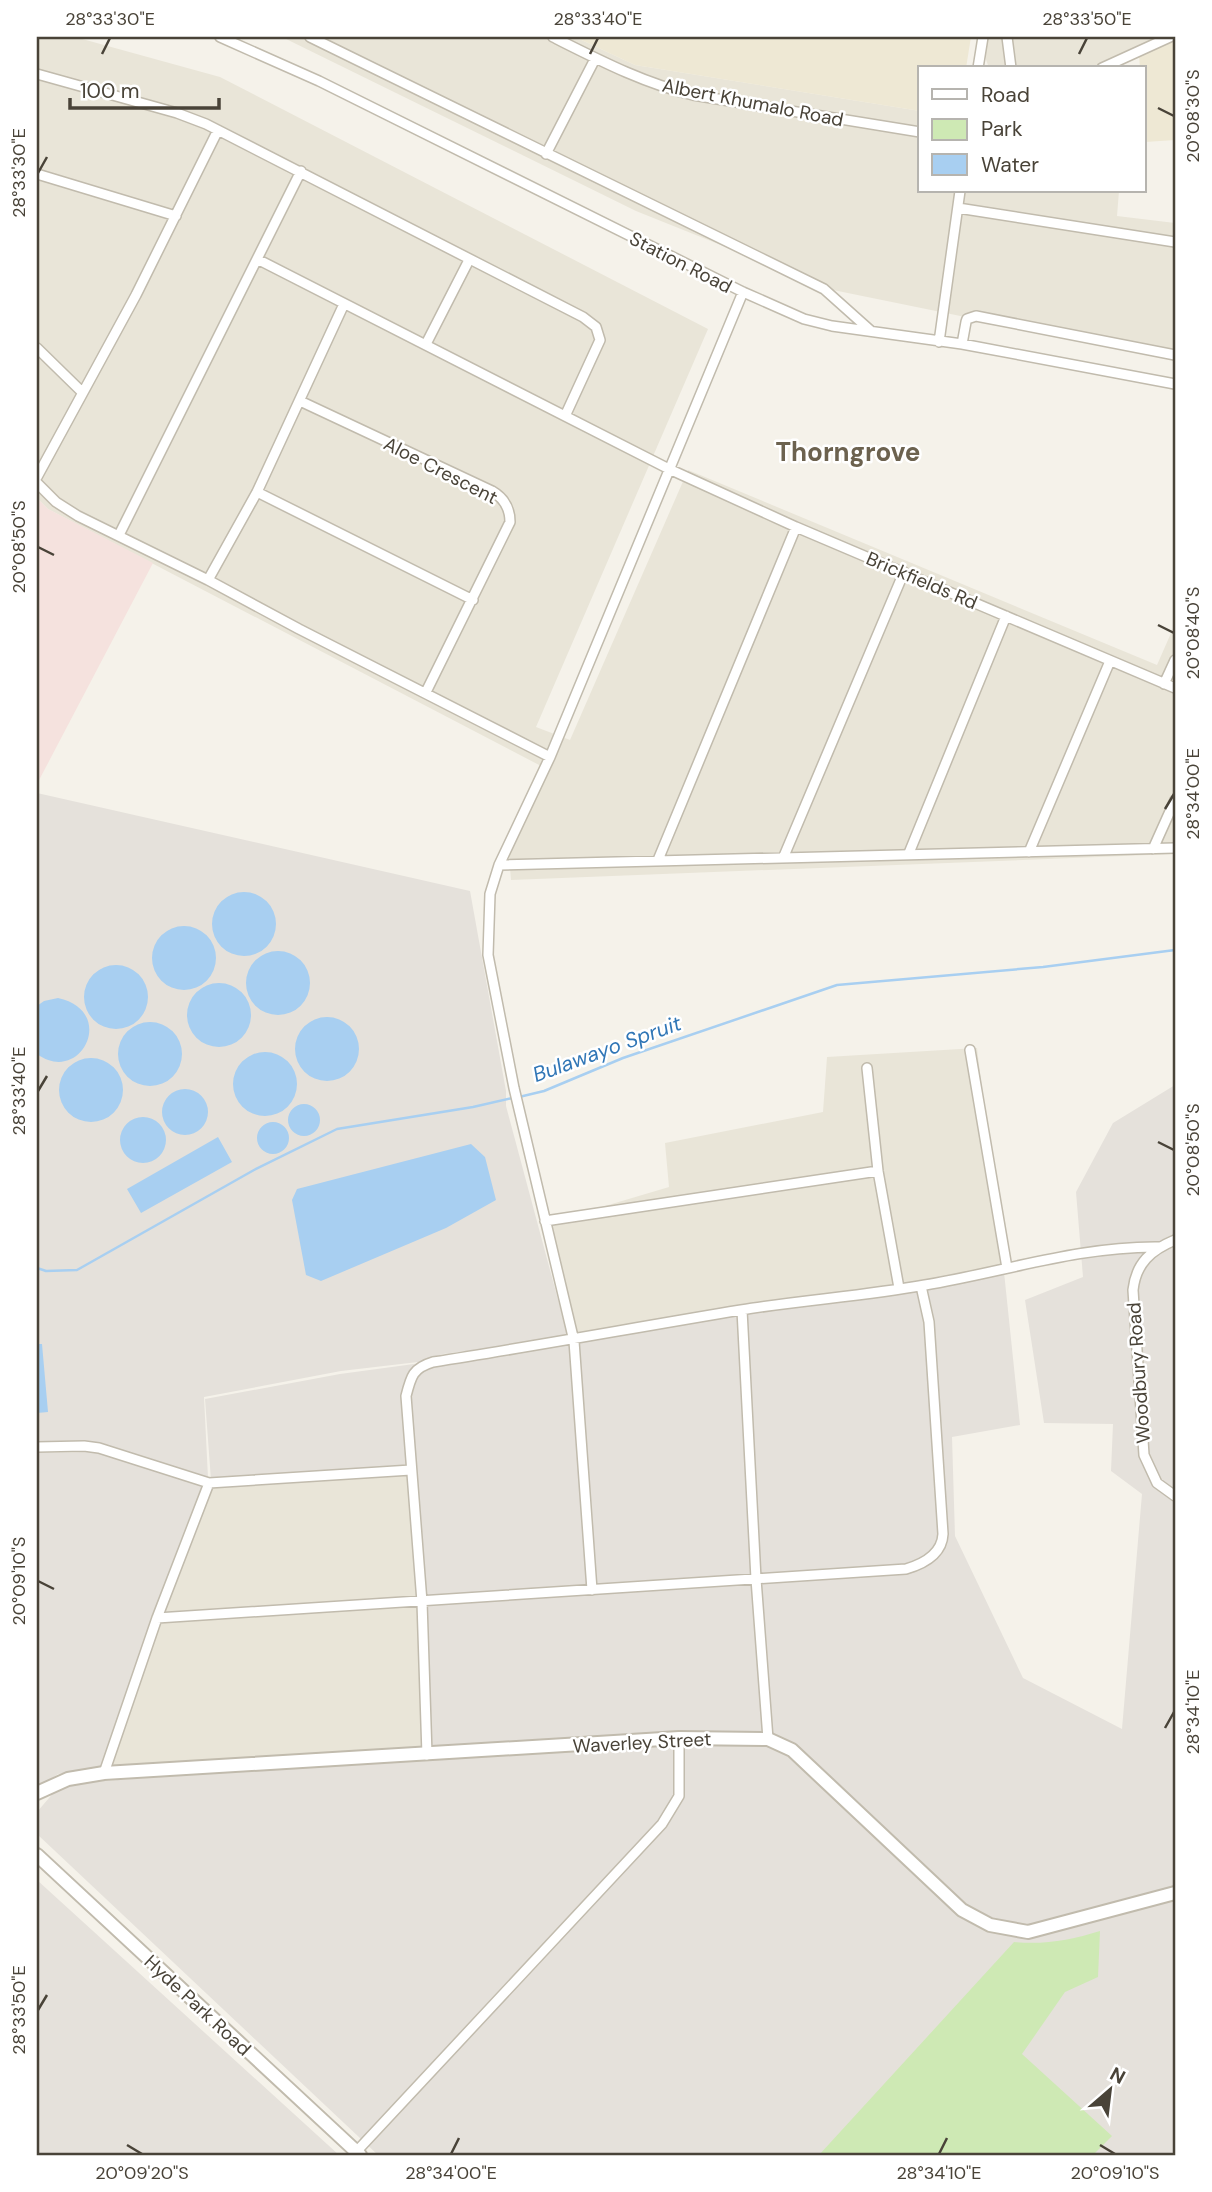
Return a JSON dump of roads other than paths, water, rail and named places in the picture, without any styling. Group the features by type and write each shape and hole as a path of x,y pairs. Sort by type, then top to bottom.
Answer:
{"street":[{"name":"Station Road","path":"220,37 319,80 743,292 804,319 832,326 962,344 1175,384"},
{"path":"310,37 824,289 871,331"},
{"path":"978,66 983,37"},
{"path":"1007,37 1010,66"},
{"path":"1106,66 1170,37"},
{"name":"Albert Khumalo Road","path":"556,38 595,60 664,88 918,132"},
{"path":"546,154 595,60"},
{"path":"37,74 177,113 218,130 583,317 596,327 600,340 566,414"},
{"path":"37,477 136,295 218,130"},
{"path":"119,536 301,171"},
{"path":"37,174 176,216"},
{"path":"939,342 960,192"},
{"path":"958,208 1175,242"},
{"name":"Brickfields Rd","path":"257,259 566,414 669,469 796,527 1175,688"},
{"path":"426,344 469,260"},
{"path":"592,1590 574,1340 514,1088 488,955 490,894 499,865 551,757 743,292"},
{"path":"208,580 257,492 344,304"},
{"path":"962,344 967,319 976,316 1175,355"},
{"path":"37,348 82,392"},
{"name":"Aloe Crescent","path":"300,401 500,496 509,513 510,522 426,692"},
{"path":"37,483 63,507 551,757"},
{"path":"257,492 473,600"},
{"path":"658,860 796,527"},
{"path":"785,856 904,572"},
{"path":"909,853 1006,616"},
{"path":"1164,684 1175,660"},
{"path":"1029,852 1110,661"},
{"path":"1153,849 1175,800"},
{"path":"499,865 1175,848"},
{"path":"970,1049 1007,1268"},
{"path":"867,1068 878,1171 899,1288"},
{"path":"545,1222 878,1171"},
{"path":"427,1755 422,1602 406,1396 414,1373 420,1366 742,1310 921,1286 1124,1247 1159,1247 1175,1240"},
{"name":"Woodbury Road","path":"1159,1247 1138,1267 1134,1278 1133,1304 1144,1455 1157,1483 1175,1496"},
{"path":"158,1618 906,1569 924,1562 939,1549 943,1534 929,1322 921,1286"},
{"path":"742,1310 756,1579 768,1739"},
{"path":"37,1447 99,1448 209,1483 411,1470"},
{"path":"104,1773 209,1483"},
{"path":"358,2153 662,1824 679,1796 679,1738"},
{"name":"Waverley Street","path":"37,1793 68,1779 104,1773 679,1738 768,1739 792,1750 962,1910 981,1922 1028,1932 1175,1893"},
{"name":"Hyde Park Road","path":"37,1855 358,2153"}],"water":[{"path":"244,892 256,894 267,901 274,912 274,936 267,947 256,954 244,956 232,954 221,947 214,936 212,924 214,912 221,901 232,894"},
{"path":"184,926 196,928 207,935 214,946 214,970 207,981 196,988 184,990 172,988 161,981 154,970 152,958 154,946 161,935 172,928"},
{"path":"278,951 290,953 301,960 308,971 308,995 301,1006 290,1013 278,1015 266,1013 255,1006 248,995 246,983 248,971 255,960 266,953"},
{"path":"116,965 139,974 148,997 139,1020 116,1029 93,1020 84,997 93,974"},
{"path":"219,983 231,985 242,992 249,1003 249,1027 242,1038 231,1045 219,1047 207,1045 196,1038 189,1027 187,1015 189,1003 196,992 207,985"},
{"path":"58,998 76,1005 86,1017 89,1030 86,1043 79,1054 67,1061 53,1061 37,1054 37,1006 44,1001"},
{"path":"327,1017 350,1026 359,1049 350,1072 327,1081 304,1072 295,1049 304,1026"},
{"path":"150,1022 173,1031 182,1054 173,1077 150,1086 127,1077 118,1054 127,1031"},
{"path":"265,1052 277,1054 288,1061 295,1072 295,1096 288,1107 277,1114 265,1116 253,1114 242,1107 235,1096 233,1084 235,1072 242,1061 253,1054"},
{"path":"91,1058 114,1067 123,1090 114,1113 91,1122 68,1113 59,1090 68,1067"},
{"path":"185,1089 201,1096 208,1112 201,1128 185,1135 169,1128 162,1112 169,1096"},
{"path":"304,1104 315,1109 320,1120 315,1131 304,1136 293,1131 288,1120 293,1109"},
{"path":"143,1117 159,1124 166,1140 159,1156 143,1163 127,1156 120,1140 127,1124"},
{"path":"273,1122 284,1127 289,1138 284,1149 273,1154 262,1149 257,1138 262,1127"},
{"path":"218,1137 232,1162 141,1213 127,1189"},
{"path":"471,1144 485,1157 496,1200 446,1228 321,1281 306,1275 292,1200 297,1189"},
{"path":"37,1344 42,1344 48,1412 37,1413"}],"waterway":[{"name":"Bulawayo Spruit","path":"519,1097 544,1091 623,1058 837,985 1043,967 1175,950"},
{"name":"Bulawayo Spruit","path":"37,1268 46,1271 77,1270 254,1170 337,1129 512,1098"}],"district":[{"name":"Thorngrove","path":"848,452"}]}
